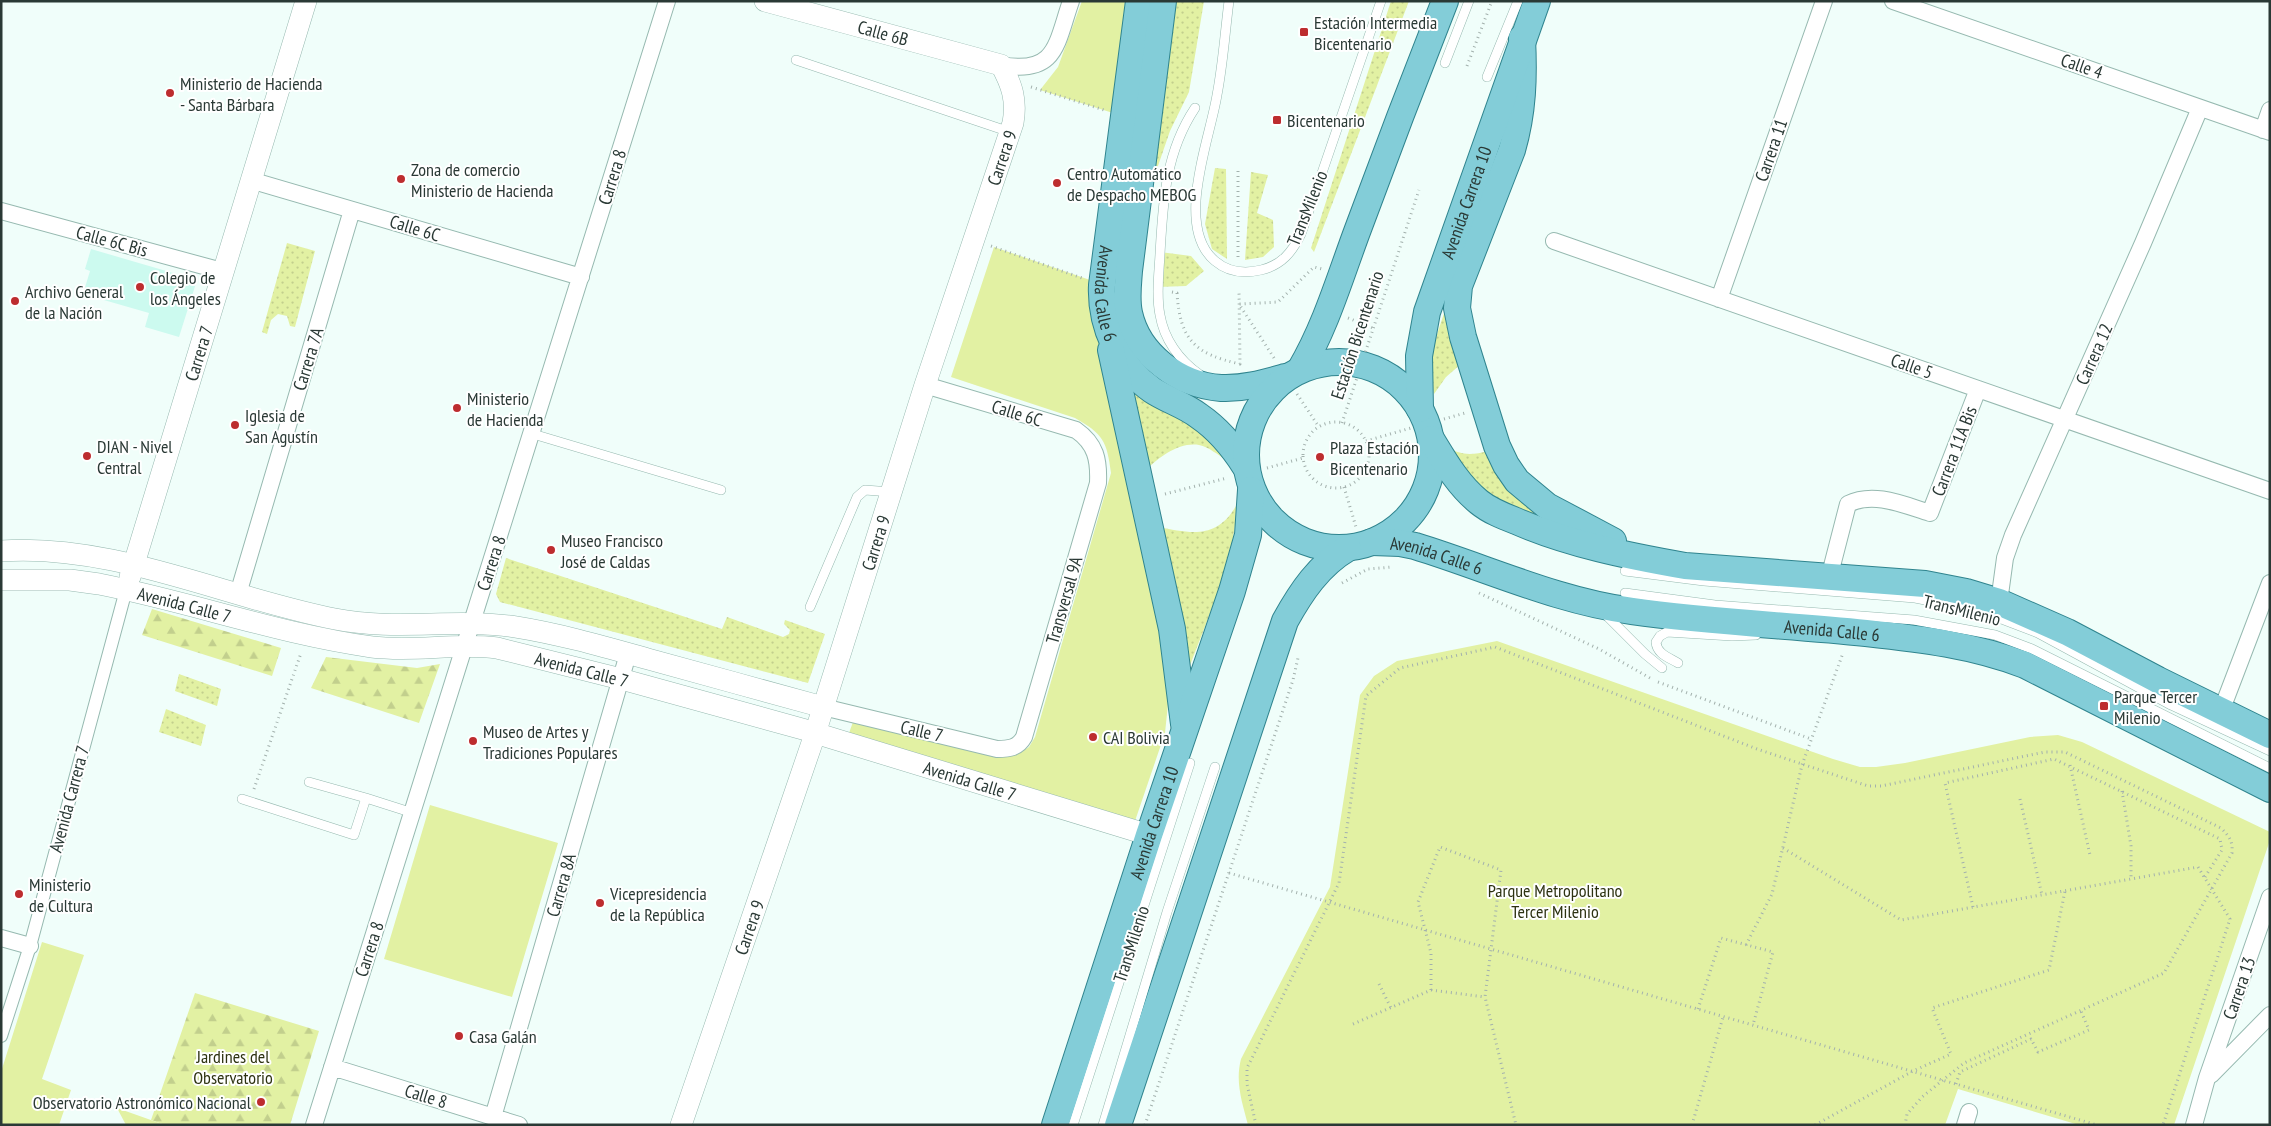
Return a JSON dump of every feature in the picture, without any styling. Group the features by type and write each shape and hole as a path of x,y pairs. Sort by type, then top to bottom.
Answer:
{"main road":[{"name":"Avenida Calle 6","path":"1139,1 1102,285 1101,298 1106,326 1122,357 1137,378 1151,390 1198,414 1226,440 1248,475 1260,507 1273,523 1290,535 1308,544 1328,548 1359,540 1415,546 1596,605 1687,618 1797,627 1953,644 2004,657 2025,665 2270,790"},
{"name":"Avenida Calle 6","path":"1163,1 1127,299 1133,326 1142,344 1157,361 1177,375 1198,384 1220,388 1258,385 1285,369 1323,363 1346,362 1361,365 1389,376 1407,390 1421,425"},
{"path":"1285,369 1314,347 1445,1"},
{"name":"Avenida Carrera 10","path":"1359,540 1389,534 1403,523 1416,509 1430,476 1432,457 1421,425 1419,356 1427,312 1522,38 1537,1"},
{"path":"1522,38 1523,100 1518,128 1512,150 1456,297 1463,337 1497,446 1506,465 1517,481 1547,506 1649,560"},
{"path":"1106,326 1172,629 1184,734"},
{"name":"Avenida Carrera 10","path":"1055,1125 1149,835 1243,555 1250,519 1247,434 1259,405 1285,369"},
{"path":"1421,425 1458,482 1480,504 1496,513 1559,538 1649,560 1685,566 1925,584 1966,592 1999,602 2067,632 2270,735"},
{"path":"1118,1125 1284,621 1300,594 1320,570 1336,555 1359,540"}],"street":[{"name":"Carrera 7","path":"126,590 306,1"},
{"name":"Carrera 8","path":"314,1125 667,1"},
{"name":"Calle 6B","path":"765,1 1005,73"},
{"path":"1005,73 1040,64 1049,58 1071,1"},
{"name":"Carrera 11","path":"1719,299 1824,1"},
{"name":"Calle 4","path":"1893,1 2266,131"},
{"name":"Carrera 9","path":"681,1125 810,731 823,707 925,385 1010,132 1016,108 1014,94 1005,73"},
{"name":"Carrera 12","path":"1999,602 2005,558 2011,543 2200,108"},
{"path":"2266,131 2270,110"},
{"name":"Calle 6C","path":"250,180 581,278"},
{"name":"Calle 6C Bis","path":"1,210 222,272"},
{"name":"Carrera 7A","path":"238,594 352,210"},
{"name":"Calle 5","path":"1554,241 2270,491"},
{"name":"Calle 6C","path":"925,385 1076,430 1087,438 1093,446 1097,457"},
{"name":"Carrera 11A Bis","path":"1832,566 1848,504 1856,500 1883,499 1930,513 1978,389"},
{"name":"Transversal 9A","path":"1021,742 1098,483 1097,457"},
{"name":"Avenida Calle 7","path":"1,551 56,551 133,566 309,613 356,623 384,625 473,622 535,630 823,707"},
{"name":"Avenida Calle 7","path":"1,580 70,580 126,590 307,636 396,649 465,646 509,650 810,731 1149,835"},
{"path":"2214,708 2225,701 2270,583"},
{"name":"Avenida Carrera 7","path":"1,1036 30,946 126,590"},
{"name":"Carrera 8A","path":"493,1117 628,654"},
{"name":"Calle 7","path":"823,707 997,749 1014,747 1021,742"},
{"name":"Carrera 13","path":"2194,1125 2207,1078 2270,897"},
{"path":"1,938 30,946"},
{"name":"Carrera 13","path":"2207,1078 2270,1015"},
{"name":"Calle 8","path":"332,1067 519,1125"}],"lane":[{"name":"TransMilenio","path":"1229,1 1218,95 1199,180 1195,218 1200,243 1209,256 1221,266 1235,272 1251,273 1275,266 1294,248 1301,234 1382,1"},
{"path":"1445,63 1469,1"},
{"path":"1488,77 1518,1"},
{"path":"796,60 1010,132"},
{"path":"1194,108 1184,126 1168,170 1163,191 1158,286 1160,315 1168,340 1182,360 1220,388"},
{"path":"532,434 721,490"},
{"path":"810,607 857,497 865,490 891,492"},
{"name":"TransMilenio","path":"1625,571 1696,580 1914,598 1984,613 2038,633 2170,705 2270,751"},
{"name":"TransMilenio","path":"1624,593 1715,605 1914,620 1995,635 2032,649 2270,768"},
{"path":"1596,605 1645,654 1662,668"},
{"path":"1678,663 1660,653 1656,648 1656,642 1660,636 1667,632 1750,636 1797,627"},
{"name":"TransMilenio","path":"1073,1125 1190,763"},
{"name":"TransMilenio","path":"1103,1125 1167,912 1214,767"},
{"path":"309,782 412,813"},
{"path":"246,800 354,835 366,798"}],"path":[{"path":"1467,66 1492,1"},
{"path":"1005,73 1124,116"},
{"path":"1238,171 1238,258"},
{"name":"Estación Bicentenario","path":"1239,304 1285,369 1319,427 1342,423 1419,190"},
{"path":"974,240 1102,285"},
{"path":"1319,278 1326,262"},
{"path":"1239,304 1278,302 1314,267 1322,270"},
{"path":"1169,301 1169,292 1177,293 1178,314 1183,330 1191,340 1218,359 1240,364 1239,290"},
{"path":"1319,427 1306,441 1303,458 1309,474 1319,483 1334,488 1344,487 1360,477 1367,466 1369,456 1366,441 1353,427 1342,423"},
{"path":"1366,441 1421,425"},
{"path":"1144,499 1248,475 1303,458"},
{"path":"1344,487 1359,540"},
{"path":"1337,586 1368,569 1398,566"},
{"path":"246,800 307,636"},
{"path":"1256,1125 1247,1084 1248,1068 1339,883 1366,696 1400,668 1496,647 1757,749 1868,786 1881,786 2045,752 2065,752 2221,828 2230,837 2233,844 2232,853 2164,973 1964,1063 1922,1097 1908,1114 1904,1125"},
{"path":"1746,945 1772,894 1802,764 1843,653"},
{"path":"1145,1125 1293,680 1299,656"},
{"path":"1973,907 1945,783 2054,759 2122,790 2220,839 2222,850 2205,877"},
{"path":"2070,765 2090,855"},
{"path":"2122,790 2131,846 2130,879"},
{"path":"2020,799 2042,895"},
{"path":"1431,990 1431,954 1418,902 1440,847 1501,870 1485,997 1516,1125"},
{"path":"1783,848 1901,920 2198,867 2230,919 2163,1125"},
{"path":"1229,872 1329,903 2096,1125"},
{"path":"1815,1125 1913,1072 1951,1054 1932,1008 2048,970 2065,891"},
{"path":"1698,1009 1721,938 1772,952 1753,1026"},
{"path":"1379,984 1391,1008"},
{"path":"1354,1024 1431,990 1485,997"},
{"path":"1956,1084 1960,1072 2031,1039 2038,1052 2089,1030 2081,1011"},
{"path":"1692,1125 1723,1017"}],"shaded area":[{"name":"Colegio de los Ángeles","path":"91,249 197,280 179,337 145,327 149,313 83,294 90,271 85,269"}],"green space":[{"path":"1082,1 1125,1 1113,113 1040,90 1058,67"},
{"path":"1172,1 1204,1 1189,92 1170,131 1149,192"},
{"path":"1391,1 1409,1 1314,252 1311,248"},
{"path":"1215,168 1226,169 1227,259 1212,249 1205,224"},
{"path":"1251,172 1268,175 1257,213 1273,220 1274,247 1263,257 1245,260"},
{"path":"287,243 315,251 295,327 290,326 287,316 278,314 271,320 267,334 262,332"},
{"path":"994,247 1090,280 1097,330 1165,650 1168,704 1165,733 1135,821 849,733 853,722 1021,752 1029,747 1035,737 1111,473 1108,453 1102,440 1092,429 1075,418 951,377"},
{"path":"1160,252 1191,256 1204,271 1186,286 1158,287"},
{"path":"1446,308 1461,364 1446,377 1434,394 1431,372 1433,350"},
{"path":"1128,383 1200,428 1226,460 1206,447 1199,445 1184,446 1157,460 1146,470"},
{"path":"1448,447 1467,454 1488,451 1543,518 1511,508 1485,494"},
{"path":"1236,506 1235,525 1226,567 1188,671 1158,527 1202,532 1220,524"},
{"path":"506,558 722,629 727,617 783,637 789,634 790,630 784,624 785,620 825,634 808,683 500,602 496,594"},
{"path":"152,609 281,648 272,676 142,635"},
{"name":"Parque Metropolitano Tercer Milenio","path":"1497,641 1860,767 1905,763 2030,737 2058,735 2082,742 2270,832 2270,840 2174,1125 2079,1125 1958,1089 1945,1125 1248,1125 1239,1084 1241,1059 1330,887 1360,695 1374,676 1397,661"},
{"path":"326,657 417,668 440,664 419,723 311,688"},
{"path":"179,674 221,689 217,706 175,691"},
{"path":"166,709 206,725 201,746 159,732"},
{"path":"430,805 558,843 512,997 384,959"},
{"path":"42,942 84,955 42,1079 71,1090 59,1125 1,1125 1,1072"},
{"name":"Jardines del Observatorio","path":"195,993 319,1031 290,1125 165,1125 151,1120"},
{"path":"117,1108 165,1125 126,1125"}],"place":[{"name":"Estación Intermedia Bicentenario","path":"1304,32"},
{"name":"Ministerio de Hacienda - Santa Bárbara","path":"170,93"},
{"name":"Bicentenario","path":"1277,120"},
{"name":"Zona de comercio Ministerio de Hacienda","path":"401,179"},
{"name":"Centro Automático de Despacho MEBOG","path":"1057,183"},
{"name":"Colegio de los Ángeles","path":"140,287"},
{"name":"Archivo General de la Nación","path":"15,301"},
{"name":"Ministerio de Hacienda","path":"457,408"},
{"name":"Iglesia de San Agustín","path":"235,425"},
{"name":"DIAN - Nivel Central","path":"87,456"},
{"name":"Plaza Estación Bicentenario","path":"1320,457"},
{"name":"Museo Francisco José de Caldas","path":"551,550"},
{"name":"Parque Tercer Milenio","path":"2104,706"},
{"name":"CAI Bolivia","path":"1093,737"},
{"name":"Museo de Artes y Tradiciones Populares","path":"473,741"},
{"name":"Ministerio de Cultura","path":"19,894"},
{"name":"Vicepresidencia de la República","path":"600,903"},
{"name":"Casa Galán","path":"459,1036"},
{"name":"Observatorio Astronómico Nacional","path":"261,1102"}]}
